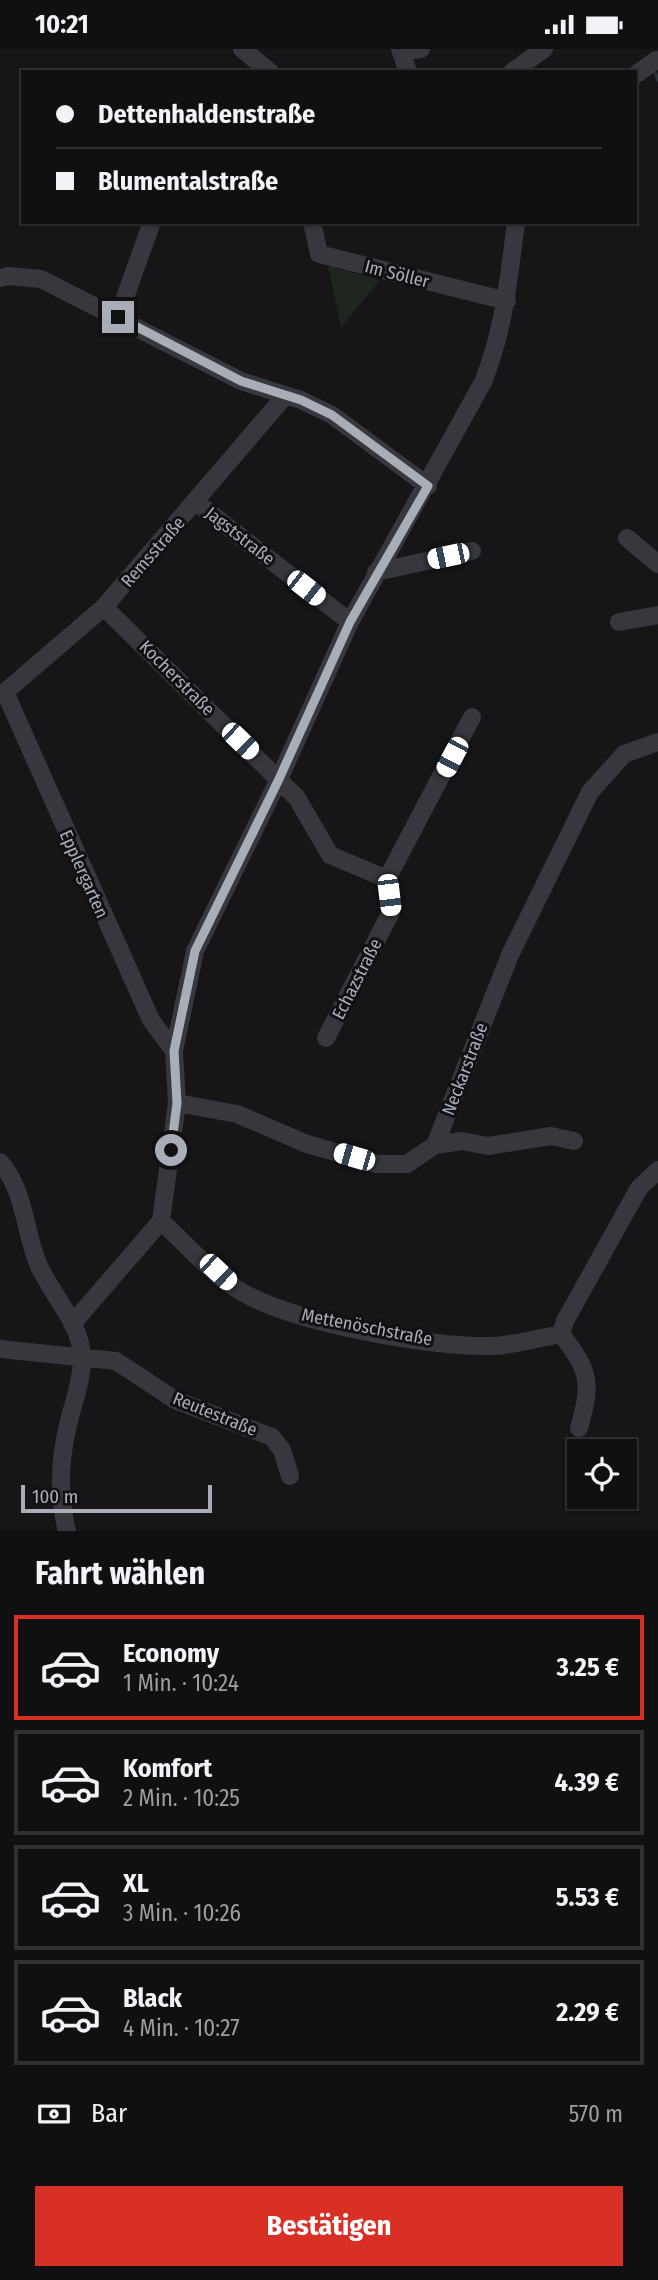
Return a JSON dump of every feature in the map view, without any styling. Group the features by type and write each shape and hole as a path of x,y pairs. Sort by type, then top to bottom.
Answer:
{"street":[{"path":"242,49 268,70"},
{"path":"407,70 401,51 421,49"},
{"path":"515,70 544,49"},
{"path":"637,74 656,60"},
{"path":"118,317 151,224"},
{"name":"Im Söller","path":"312,224 319,254 507,301"},
{"path":"72,1324 161,1221 177,1103 174,1051 195,951 279,779 350,622 376,572 428,486 483,382 495,352 507,301 516,224"},
{"path":"0,278 8,275 41,279 241,381 301,400 332,415 428,486"},
{"name":"Remsstraße","path":"2,692 104,607 285,396"},
{"name":"Jagststraße","path":"196,502 350,622"},
{"path":"627,538 658,564"},
{"path":"376,572 472,551"},
{"name":"Kocherstraße","path":"104,607 297,798 330,855 387,879"},
{"path":"620,622 658,615"},
{"name":"Epplergarten","path":"2,692 151,1020 174,1051"},
{"path":"387,879 472,717"},
{"name":"Neckarstraße","path":"435,1145 510,955 590,792 624,754 658,742"},
{"name":"Echazstraße","path":"326,1038 391,912 387,879"},
{"path":"177,1103 237,1114 307,1144 377,1164 407,1164 435,1145 462,1141 488,1146 551,1136 574,1141"},
{"path":"0,1162 10,1174 23,1205 38,1265 72,1324 82,1357 60,1471 59,1500 67,1531"},
{"path":"579,1428 589,1395 588,1380 572,1348 561,1334 565,1321 639,1188 658,1170"},
{"name":"Mettenöschstraße","path":"161,1221 237,1289 293,1313 347,1328 455,1344 493,1346 561,1334"},
{"name":"Reutestraße","path":"0,1349 116,1361 174,1400 272,1437 282,1450 290,1476"}],"shaded area":[{"path":"328,266 380,280 341,327"}],"waterway":[{"path":"656,74 658,80"}],"route":[{"path":"118,317 241,381 301,400 332,415 428,486 376,572 350,622 279,779 195,951 174,1051 177,1103 171,1150"}]}
